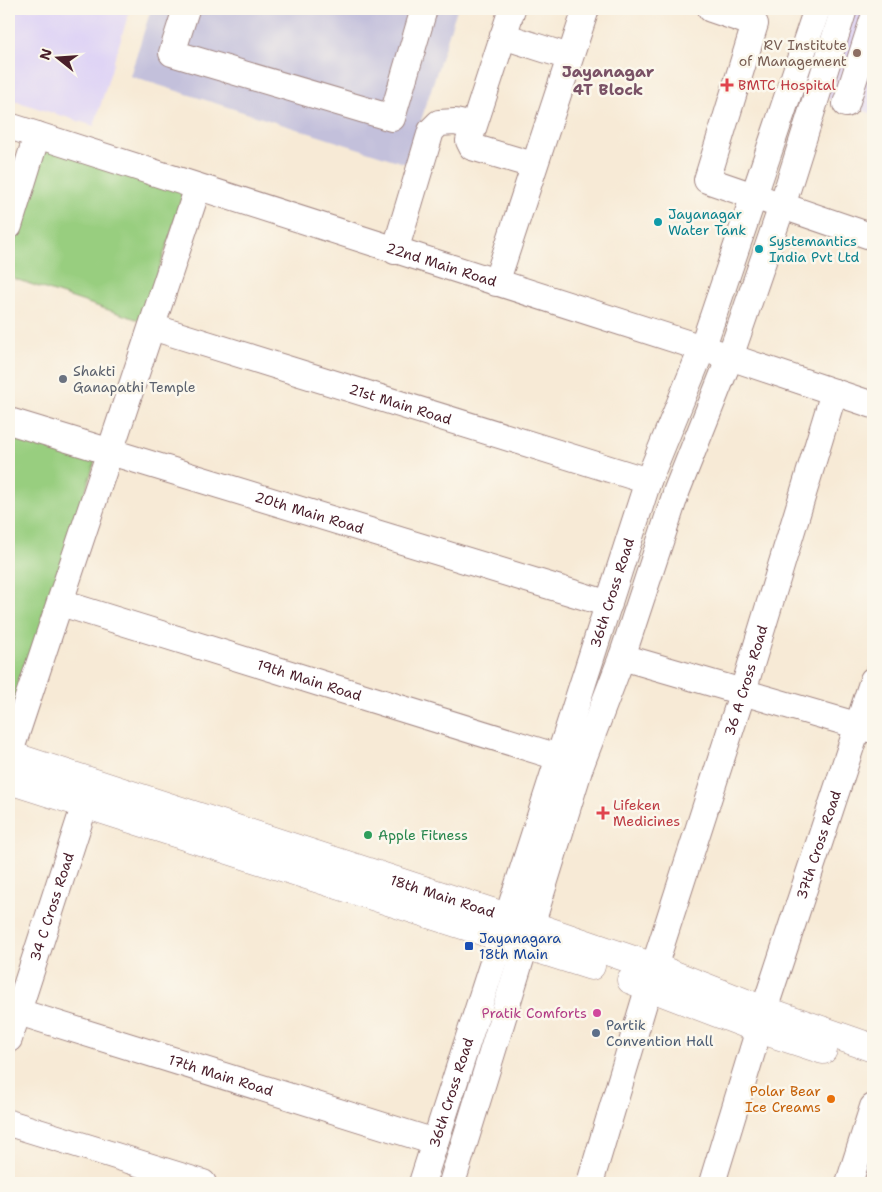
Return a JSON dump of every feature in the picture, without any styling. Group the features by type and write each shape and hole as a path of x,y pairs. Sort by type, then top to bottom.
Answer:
{"main road":[{"name":"18th Main Road","path":"9,755 516,932 652,976 873,1065"},
{"name":"18th Main Road","path":"9,780 516,932"},
{"name":"18th Main Road","path":"761,1020 873,1048"}],"street":[{"path":"186,9 172,53 392,118 424,9"},
{"path":"512,9 469,141 472,147 533,165"},
{"path":"496,283 533,165 586,9"},
{"path":"711,9 755,24 707,180 873,236"},
{"name":"36th Cross Road","path":"452,1183 558,758 648,481 702,349 754,197 824,12"},
{"name":"36th Cross Road","path":"422,1183 434,1142 622,657 678,490 730,357 782,206 824,12"},
{"path":"846,104 873,20"},
{"path":"502,36 569,57"},
{"path":"396,251 432,131 439,123 455,122 473,126"},
{"name":"22nd Main Road","path":"9,126 730,357 873,405"},
{"path":"9,226 37,135"},
{"path":"9,755 198,187"},
{"name":"21st Main Road","path":"152,327 648,481"},
{"name":"36 A Cross Road","path":"590,1183 652,976 743,691 834,392"},
{"name":"20th Main Road","path":"9,421 609,604"},
{"name":"19th Main Road","path":"61,603 558,758"},
{"path":"622,657 866,728"},
{"name":"37th Cross Road","path":"712,1183 761,1020 866,728 873,680"},
{"name":"34 C Cross Road","path":"9,1039 13,1010 85,804"},
{"name":"17th Main Road","path":"13,1010 434,1142"},
{"path":"849,1183 873,1107"},
{"path":"9,1123 203,1183"}],"shaded area":[{"path":"9,9 130,9 94,126 9,99"},
{"path":"151,9 457,9 407,164 130,76"},
{"name":"RV Institute of Management","path":"854,9 873,9 873,114 827,98"}],"green space":[{"path":"42,147 185,190 142,321 9,277 9,257"},
{"path":"9,430 96,458 9,729"}],"place":[{"name":"RV Institute of Management","path":"857,53"},
{"name":"BMTC Hospital","path":"727,85"},
{"name":"Jayanagar Water Tank","path":"658,222"},
{"name":"Systemantics India Pvt Ltd","path":"759,249"},
{"name":"Shakti Ganapathi Temple","path":"63,379"},
{"name":"Lifeken Medicines","path":"603,813"},
{"name":"Apple Fitness","path":"368,835"},
{"name":"Jayanagara 18th Main","path":"469,946"},
{"name":"Pratik Comforts","path":"597,1013"},
{"name":"Partik Convention Hall","path":"596,1033"},
{"name":"Polar Bear Ice Creams","path":"831,1099"}],"district":[{"name":"Jayanagar 4T Block","path":"608,80"}]}
